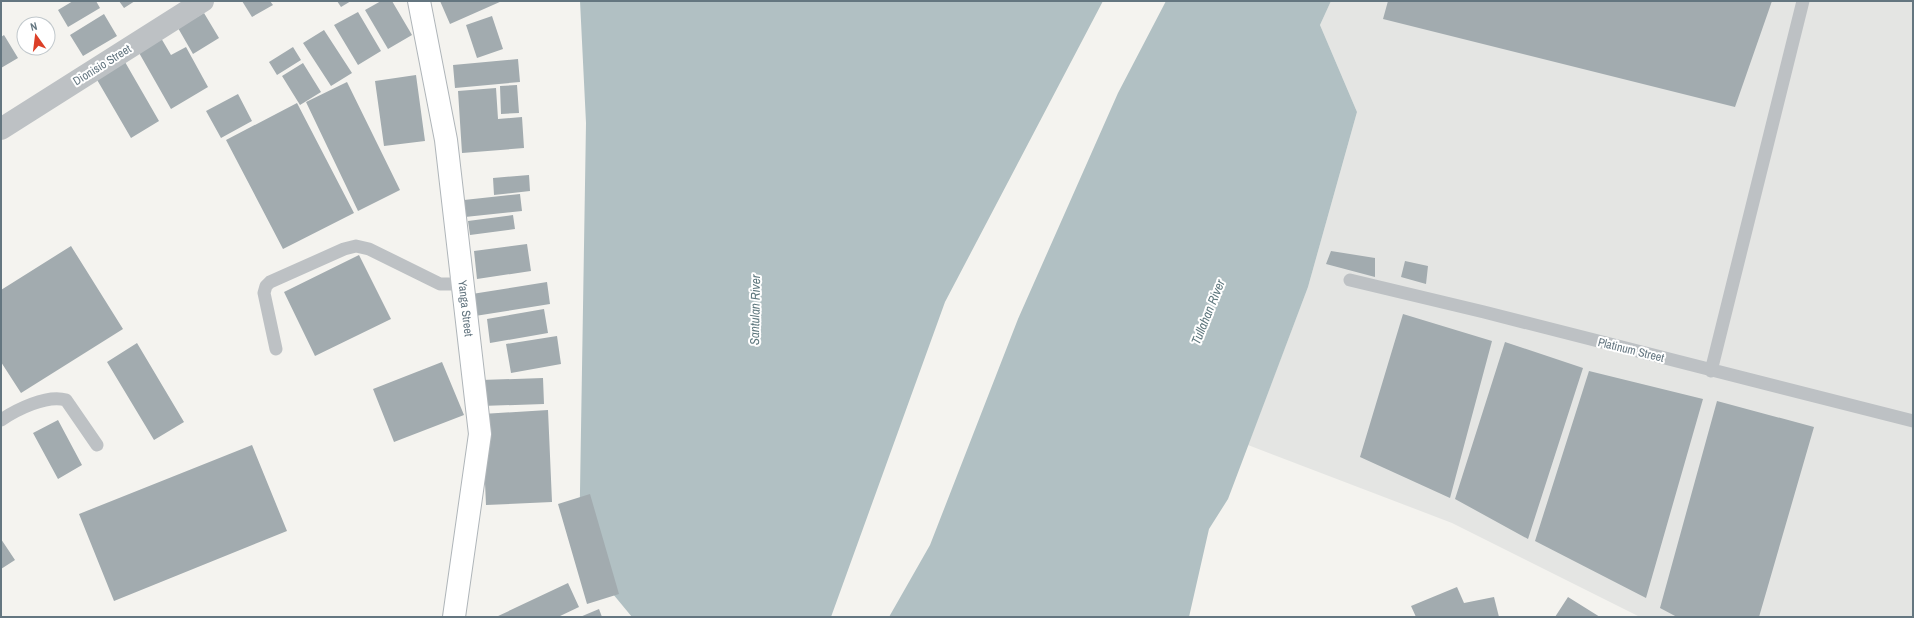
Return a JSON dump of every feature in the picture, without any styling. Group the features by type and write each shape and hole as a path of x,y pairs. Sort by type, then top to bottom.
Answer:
{"street":[{"name":"Dionisio Street","path":"1,129 203,1"},
{"name":"Yanga Street","path":"419,1 446,140 480,434 454,617"}],"lane":[{"path":"1711,371 1803,1"},
{"path":"276,349 264,293 266,286 270,282 344,249 356,246 369,249 440,284 462,284"},
{"name":"Platinum Street","path":"1350,280 1484,312 1711,371 1913,421"},
{"path":"1,420 16,410 42,401 66,400 98,445"}],"shaded area":[{"path":"1331,1 1913,1 1913,617 1640,617 1452,523 1248,445 1308,287 1357,112 1320,25"}],"water":[{"name":"Santulan River","path":"580,1 1103,1 945,302 831,617 632,617 579,553 586,123"},
{"name":"Tullahan River","path":"1166,1 1331,1 1320,25 1357,112 1308,287 1228,499 1209,529 1189,617 889,617 930,545 1018,319 1118,93"}],"building":[{"path":"73,1 96,1 100,8 68,27 58,10"},
{"path":"119,1 135,1 124,8"},
{"path":"242,1 270,1 273,5 252,17"},
{"path":"337,1 351,1 341,7"},
{"path":"381,1 392,1 412,35 388,49 365,10"},
{"path":"440,1 502,1 450,24"},
{"path":"1388,1 1772,1 1735,107 1383,19"},
{"path":"358,12 381,51 358,65 334,25"},
{"path":"204,13 219,38 193,54 178,28"},
{"path":"104,14 117,36 83,56 70,35"},
{"path":"492,16 503,49 477,58 466,25"},
{"path":"324,30 352,73 331,86 303,43"},
{"path":"4,35 18,58 1,68 1,37"},
{"path":"161,38 171,55 186,47 208,87 171,109 138,51"},
{"path":"293,47 301,60 277,75 269,62"},
{"path":"518,59 520,82 455,88 453,65"},
{"path":"125,62 159,121 131,138 96,78"},
{"path":"303,63 321,92 300,105 282,76"},
{"path":"416,75 425,141 384,146 375,81"},
{"path":"347,82 400,190 358,211 306,102"},
{"path":"517,85 519,113 501,114 500,86"},
{"path":"496,88 498,119 522,117 524,148 462,153 458,91"},
{"path":"238,94 252,121 221,138 206,111"},
{"path":"297,103 354,213 283,249 226,140"},
{"path":"529,175 530,191 494,195 493,178"},
{"path":"520,194 522,211 465,217 464,200"},
{"path":"513,215 515,229 470,235 468,221"},
{"path":"527,244 531,271 477,279 474,251"},
{"path":"71,246 123,329 21,393 1,362 1,290"},
{"path":"1331,251 1375,258 1375,277 1326,264"},
{"path":"359,255 391,319 315,356 284,292"},
{"path":"1405,261 1428,266 1426,284 1401,277"},
{"path":"547,282 550,304 475,316 472,294"},
{"path":"544,309 548,333 490,343 487,319"},
{"path":"1403,314 1492,341 1450,498 1360,457"},
{"path":"557,336 561,364 511,373 506,344"},
{"path":"1505,342 1583,368 1528,539 1455,499"},
{"path":"137,343 184,422 154,440 107,362"},
{"path":"442,362 464,415 394,442 373,389"},
{"path":"1589,371 1703,399 1646,598 1535,541"},
{"path":"543,378 544,404 481,406 481,380"},
{"path":"1717,401 1814,427 1759,617 1677,617 1660,608"},
{"path":"548,410 552,502 486,505 482,414"},
{"path":"58,420 82,465 58,479 33,433"},
{"path":"252,445 287,531 114,601 79,514"},
{"path":"590,494 619,594 587,604 558,504"},
{"path":"1,539 15,560 1,569"},
{"path":"568,583 579,607 558,617 496,617"},
{"path":"1457,587 1464,603 1494,597 1499,617 1416,617 1411,606"},
{"path":"1568,597 1600,617 1555,617"},
{"path":"599,609 602,617 580,617"}]}
